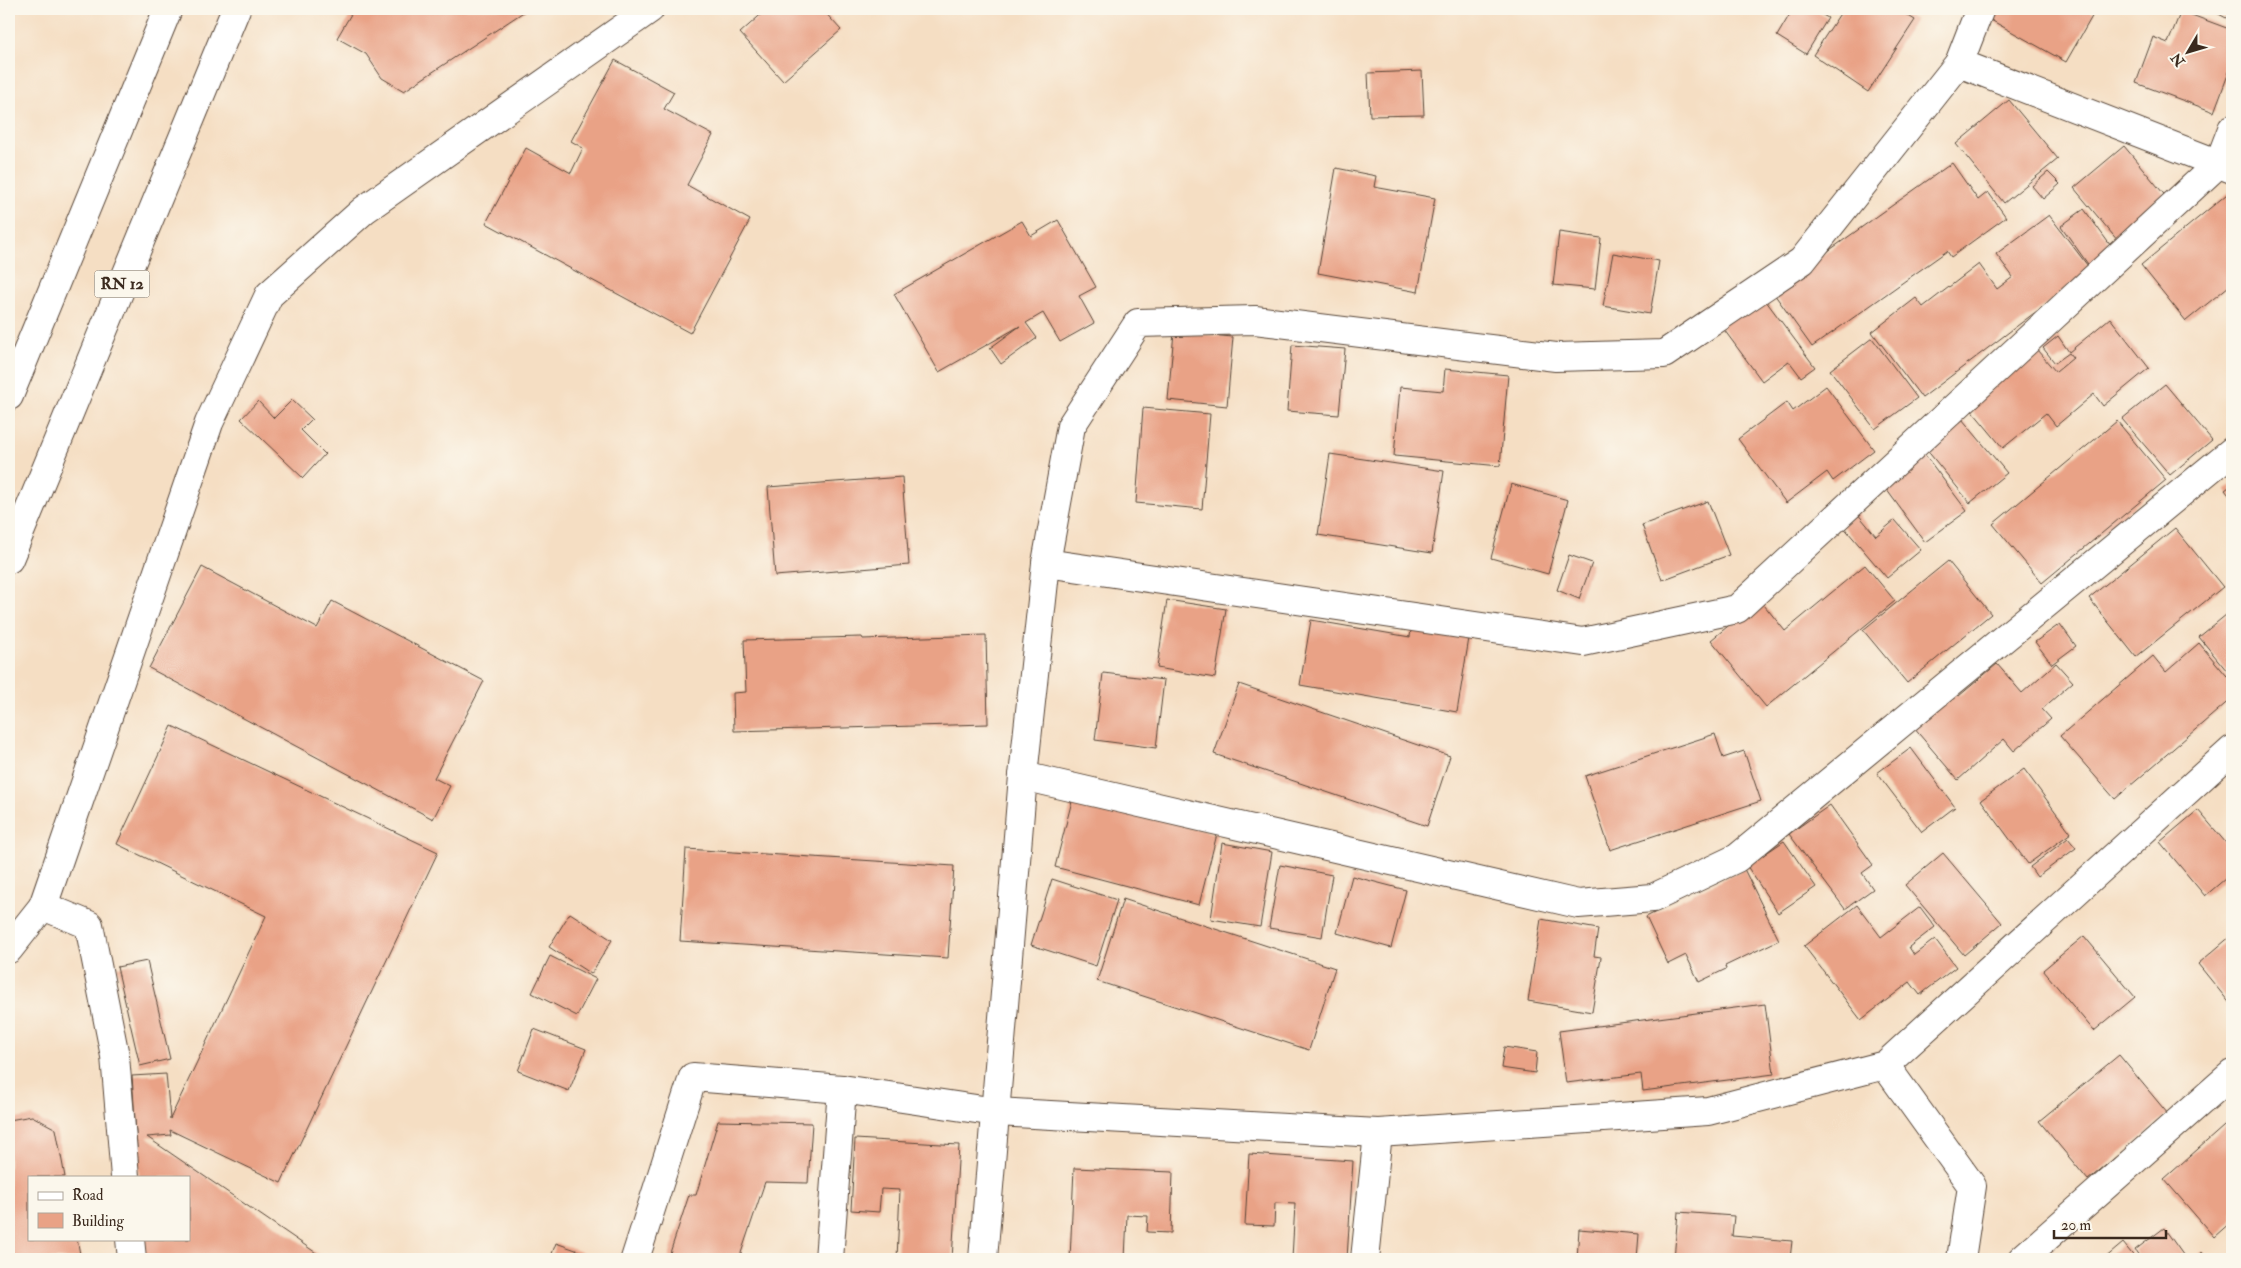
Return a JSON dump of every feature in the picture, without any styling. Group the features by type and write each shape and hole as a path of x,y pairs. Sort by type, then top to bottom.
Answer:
{"main road":[{"path":"9,396 168,9"},
{"name":"RN 12","path":"9,559 236,9"},
{"path":"9,949 43,906 209,423 269,294 364,210 650,9"},
{"path":"983,1259 1023,776 1046,563 1072,426 1138,323 1255,320 1556,357 1664,354 1802,261 1959,62 1980,9"},
{"path":"1959,62 2225,166"},
{"path":"1046,563 1584,642 1737,609 2225,166 2232,129"},
{"path":"1023,776 1578,904 1653,898 1737,858 2232,451"},
{"path":"635,1259 693,1076 842,1089 996,1112 1378,1133 1708,1111 1886,1065 2232,750"},
{"path":"43,906 89,926 115,1056 125,1176"},
{"path":"1886,1065 1972,1186 1960,1259"},
{"path":"2022,1259 2232,1074"},
{"path":"829,1259 842,1089"},
{"path":"1365,1259 1378,1133"},
{"path":"130,1240 132,1259"}],"building":[{"path":"354,9 528,9 404,91 382,78 366,54 337,38"},
{"path":"767,9 822,9 841,30 783,81 740,33"},
{"path":"1793,9 1812,9 1828,18 1806,54 1777,36"},
{"path":"1843,9 1897,9 1915,20 1868,92 1813,55"},
{"path":"1995,9 2086,9 2094,13 2066,62 1989,19"},
{"path":"2209,9 2232,9 2232,21"},
{"path":"2181,11 2232,30 2232,64 2214,112 2136,83 2153,37 2168,43"},
{"path":"615,60 674,92 664,109 713,135 687,185 750,220 690,333 486,223 526,148 571,173 583,148 571,141"},
{"path":"1422,71 1424,115 1370,116 1368,73"},
{"path":"2009,100 2058,159 2004,203 1956,144"},
{"path":"2124,146 2168,199 2118,241 2074,188"},
{"path":"1952,163 1978,200 1988,192 2006,217 1951,257 1947,251 1812,347 1772,291"},
{"path":"1336,168 1376,176 1374,187 1435,198 1418,292 1318,273"},
{"path":"2048,172 2060,184 2043,199 2032,186"},
{"path":"2232,190 2232,290 2229,286 2186,321 2141,265"},
{"path":"2084,209 2113,249 2090,267 2061,226"},
{"path":"2049,215 2091,270 1922,398 1872,332 1916,298 1923,307 1979,264 1997,289 2013,277 1996,254"},
{"path":"1058,220 1096,287 1079,296 1094,323 1060,342 1043,313 1026,323 1037,338 1001,364 990,348 1020,326 939,372 894,294 1022,221 1031,236"},
{"path":"1559,232 1601,238 1595,289 1553,285"},
{"path":"1613,253 1659,261 1650,314 1603,306"},
{"path":"1760,293 1815,367 1801,377 1789,361 1762,381 1719,323"},
{"path":"2110,318 2149,368 2103,406 2094,394 2056,426 2046,413 2003,448 1969,407 2037,350 2056,372 2073,358 2069,353 2055,363 2043,348 2058,336 2069,352"},
{"path":"1174,332 1233,337 1227,406 1168,400"},
{"path":"1872,338 1917,398 1875,429 1830,370"},
{"path":"1292,345 1345,349 1339,415 1287,411"},
{"path":"1445,369 1508,375 1500,466 1394,456 1400,387 1443,391"},
{"path":"2165,384 2212,440 2170,475 2122,419"},
{"path":"1826,386 1874,450 1833,481 1827,472 1786,503 1738,439 1787,402 1793,411"},
{"path":"292,400 312,419 301,430 325,454 303,478 241,419 258,401 274,418"},
{"path":"1143,408 1210,414 1202,509 1136,503"},
{"path":"1962,419 2007,473 1970,503 1926,449"},
{"path":"2117,421 2166,480 2042,583 1993,524"},
{"path":"1922,451 1967,511 1925,542 1881,482"},
{"path":"1330,454 1444,471 1432,553 1318,535"},
{"path":"902,477 909,565 775,576 768,487"},
{"path":"1511,484 1568,500 1548,574 1491,558"},
{"path":"2232,485 2232,499 2225,490"},
{"path":"1708,501 1729,555 1662,580 1642,525"},
{"path":"1857,513 1876,536 1895,520 1921,550 1887,578 1842,525"},
{"path":"2175,528 2223,587 2136,657 2089,598"},
{"path":"1569,555 1592,563 1579,599 1557,590"},
{"path":"1948,561 1991,614 1907,683 1863,630"},
{"path":"1865,565 1895,601 1766,707 1711,640 1760,600 1785,631"},
{"path":"202,567 317,628 332,601 484,681 434,778 450,786 433,819 149,668"},
{"path":"1167,600 1226,609 1215,678 1157,668"},
{"path":"2232,610 2232,677 2199,637"},
{"path":"1311,620 1410,637 1412,622 1470,632 1457,712 1300,685"},
{"path":"2060,624 2076,646 2052,664 2035,642"},
{"path":"986,635 988,724 734,731 733,693 746,692 744,640"},
{"path":"2199,643 2232,682 2232,698 2115,799 2060,736 2153,656 2166,672"},
{"path":"2056,663 2073,682 2042,709 2051,719 2014,751 2004,739 1958,780 1908,721 1949,685 1959,696 1997,664 2022,693"},
{"path":"1103,673 1164,680 1156,748 1095,740"},
{"path":"1239,684 1450,756 1427,826 1214,754"},
{"path":"172,726 438,852 281,1183 170,1130 171,1135 147,1137 325,1259 145,1259 144,1240 190,1240 190,1176 139,1176 132,1076 166,1074 170,1119 266,916 117,844"},
{"path":"1715,734 1723,758 1744,751 1761,801 1610,850 1585,776"},
{"path":"1911,748 1955,807 1922,832 1877,773"},
{"path":"2024,769 2071,833 2028,864 1981,800"},
{"path":"1073,797 1217,834 1199,905 1055,867"},
{"path":"1830,805 1873,865 1862,873 1873,889 1845,909 1789,834"},
{"path":"2198,810 2232,850 2232,873 2205,896 2160,842"},
{"path":"2068,838 2076,848 2037,877 2030,867"},
{"path":"1784,841 1816,887 1778,913 1747,866"},
{"path":"1222,843 1272,852 1260,927 1211,919"},
{"path":"686,849 954,866 948,958 680,941"},
{"path":"1943,853 2002,923 1964,955 1905,885"},
{"path":"1280,865 1332,875 1322,937 1269,928"},
{"path":"1744,869 1779,940 1725,966 1726,969 1699,982 1686,955 1668,964 1646,917"},
{"path":"1352,876 1406,890 1391,948 1337,933"},
{"path":"1052,879 1117,900 1096,966 1031,945"},
{"path":"1123,899 1335,968 1309,1050 1097,981"},
{"path":"1857,905 1881,937 1920,907 1935,927 1909,947 1914,955 1935,939 1956,967 1920,995 1910,982 1861,1020 1804,946"},
{"path":"570,913 612,940 591,974 549,947"},
{"path":"1541,919 1598,929 1594,956 1601,957 1592,1012 1528,1001"},
{"path":"2232,935 2232,1006 2198,964"},
{"path":"2084,936 2135,997 2094,1031 2043,970"},
{"path":"550,956 596,979 577,1016 532,993"},
{"path":"147,961 170,1059 140,1066 117,967"},
{"path":"1765,1004 1774,1074 1643,1091 1641,1074 1566,1083 1559,1031"},
{"path":"534,1029 586,1049 569,1091 518,1071"},
{"path":"1504,1047 1537,1052 1535,1073 1501,1068"},
{"path":"2119,1055 2168,1114 2088,1180 2039,1121"},
{"path":"32,1116 56,1129 65,1176 28,1176 28,1240 77,1240 81,1259 9,1259 9,1120"},
{"path":"2232,1119 2232,1221 2214,1237 2164,1179"},
{"path":"718,1121 812,1123 808,1183 765,1182 739,1259 668,1259 689,1195 696,1195"},
{"path":"855,1139 959,1145 952,1259 897,1259 900,1190 881,1189 879,1212 851,1210"},
{"path":"1249,1154 1353,1161 1347,1259 1292,1259 1295,1204 1275,1203 1274,1226 1245,1225"},
{"path":"1074,1168 1173,1172 1171,1233 1147,1232 1148,1216 1127,1215 1125,1259 1070,1259"},
{"path":"1678,1212 1734,1216 1732,1236 1792,1241 1790,1259 1674,1259"},
{"path":"2164,1228 2186,1259 2141,1259 2135,1250"},
{"path":"1579,1229 1639,1234 1637,1259 1577,1259"},
{"path":"556,1243 601,1259 550,1259"},
{"path":"2123,1243 2136,1259 2104,1259"},
{"path":"2202,1252 2207,1259 2193,1259"}]}
